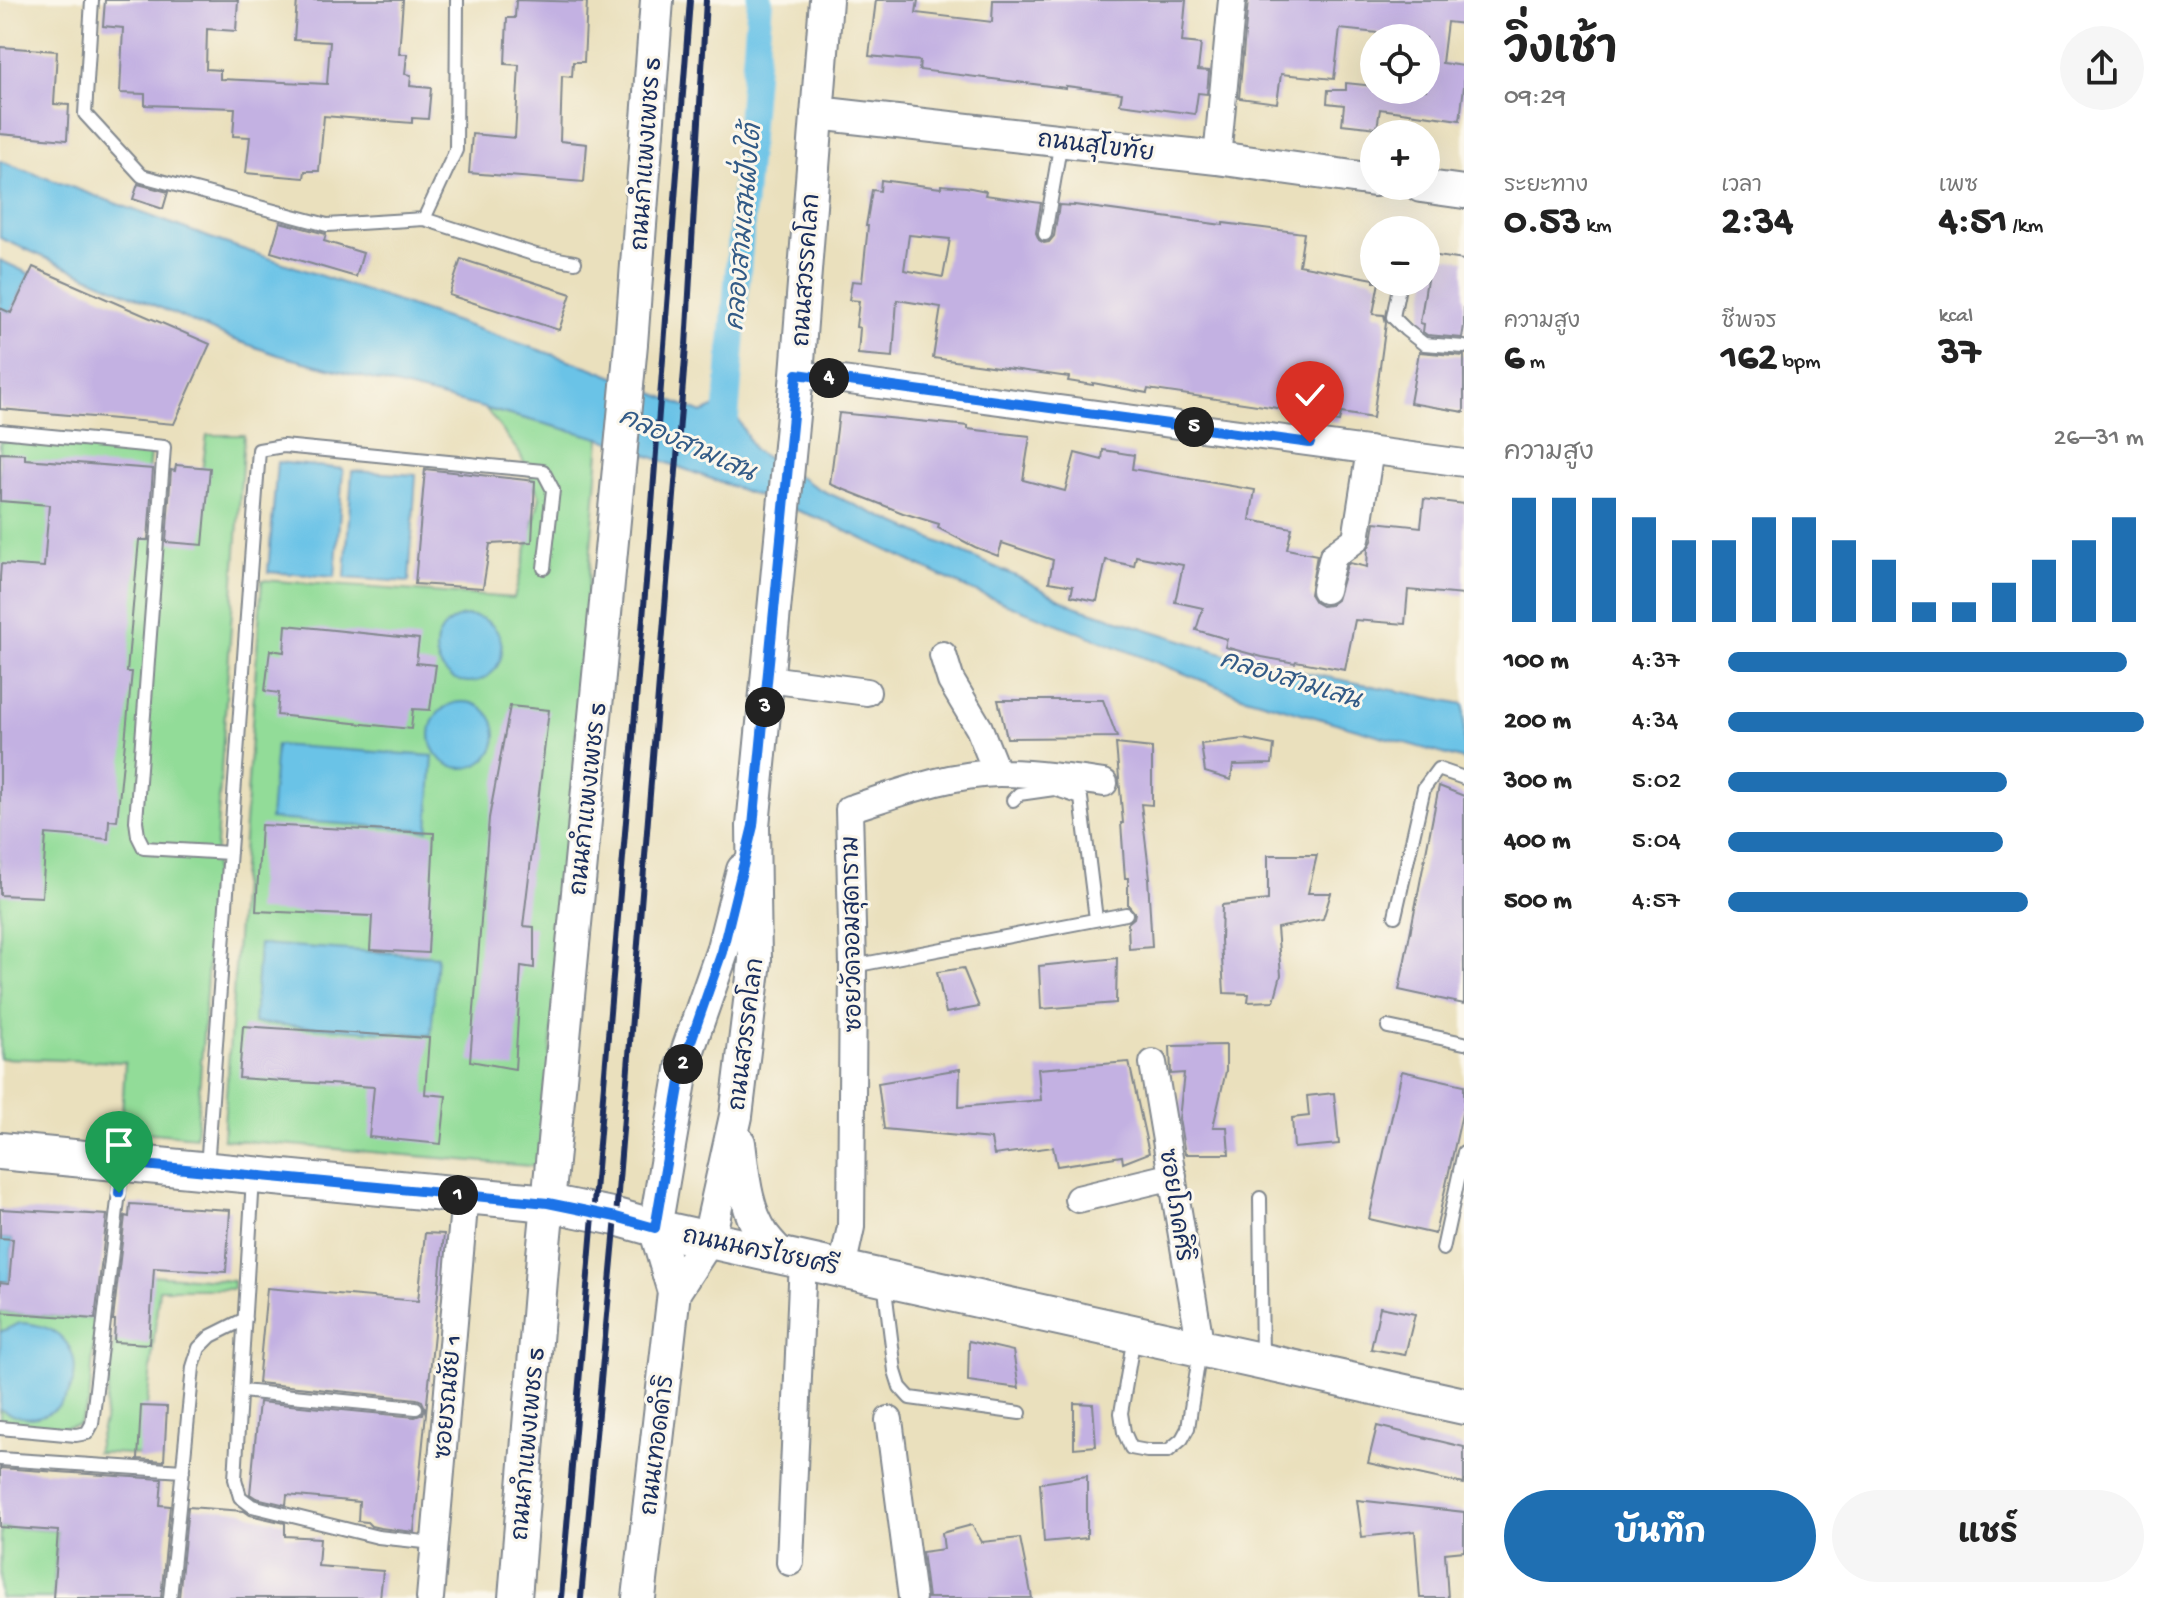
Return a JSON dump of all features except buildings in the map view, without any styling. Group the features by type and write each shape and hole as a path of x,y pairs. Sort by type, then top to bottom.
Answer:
{"main road":[{"name":"ถนนนครไชยศรี","path":"0,1151 548,1203 1464,1406"}],"street":[{"name":"ถนนกำแพงเพชร 5","path":"515,1598 548,1203 631,344 657,0"},
{"name":"ถนนสวรรคโลก","path":"709,1238 736,1116 755,961 753,826 796,385 826,0"},
{"path":"1217,158 1232,0"},
{"name":"ถนนสุโขทัย","path":"817,113 1217,158 1360,178"},
{"path":"1440,189 1464,192"},
{"path":"796,385 1464,463"},
{"path":"1325,590 1333,556 1356,539 1370,450"},
{"path":"943,655 951,681 979,728 997,773"},
{"path":"768,679 867,692"},
{"name":"ซอยวัดจอมสุดาราม","path":"842,1268 851,1227 853,966 849,809 922,785 997,773 1055,776 1104,783"},
{"name":"ถนนสวรรคโลก","path":"655,1228 683,1064 722,952 753,826"},
{"name":"ซอยโภคศิริ","path":"1153,1063 1201,1348"},
{"path":"736,1116 744,1183 752,1211 762,1234 792,1258 790,1562"},
{"path":"1078,1199 1173,1176"},
{"name":"ซอยรณชัย 1","path":"430,1598 465,1195"},
{"name":"ถนนเทอดดำริ","path":"639,1598 674,1292 655,1228"},
{"name":"ถนนเทอดดำริ","path":"674,1292 709,1238"},
{"path":"889,1420 912,1598"}],"lane":[{"path":"92,0 85,114 142,176 327,225 424,219 536,255 575,262"},
{"path":"424,219 456,150 457,0"},
{"path":"1045,234 1061,141"},
{"path":"1397,296 1393,317 1424,344 1464,347"},
{"path":"0,431 164,447 136,821 138,836 144,848 230,853"},
{"path":"207,1171 259,450 283,446 543,471 553,490 544,568"},
{"path":"1395,916 1424,788 1438,769 1464,778"},
{"path":"1013,800 1019,794 1054,789 1081,798 1096,919"},
{"path":"853,966 1126,914"},
{"path":"1388,1027 1464,1043"},
{"path":"1443,1249 1464,1152"},
{"path":"0,1428 76,1435 87,1433 92,1424 122,1163"},
{"path":"253,1175 235,1479 240,1497 252,1506 378,1537 434,1543"},
{"path":"1260,1198 1262,1362"},
{"path":"883,1277 895,1371 900,1387 910,1398 1020,1413"},
{"path":"170,1598 193,1367 199,1348 211,1336 245,1319"},
{"path":"1135,1333 1121,1413 1131,1448 1168,1451 1182,1439 1188,1428 1201,1348"},
{"path":"241,1391 416,1408"},
{"path":"0,1459 183,1471"}],"green space":[{"path":"486,409 600,438 541,1167 223,1139 262,580 514,598 540,497 520,454"},
{"path":"207,435 244,435 196,1137 121,1130 125,1062 0,1058 0,441 150,453 141,538 193,537"},
{"path":"123,1273 233,1281 233,1289 159,1289 142,1455 96,1452 104,1421"},
{"path":"0,1312 96,1319 89,1403 78,1425 55,1428 0,1423"},
{"path":"1,1527 58,1531 53,1598 0,1598"}],"water":[{"name":"คลองสามเสน","path":"0,161 216,240 592,368 702,413 720,405 736,415 754,450 821,490 1020,578 1074,606 1251,662 1464,704 1464,760 1242,696 971,590 823,520 600,438 278,355 232,339 0,238"},
{"path":"0,260 30,274 11,313 0,308"},
{"path":"277,462 343,469 335,577 268,572"},
{"path":"352,471 416,475 409,582 345,578"},
{"path":"462,616 476,616 488,621 497,630 502,649 500,662 493,673 476,682 462,682 450,677 441,668 436,656 436,642 441,630 450,621"},
{"path":"456,702 470,702 482,707 491,716 496,735 494,748 487,759 470,768 456,768 444,763 435,754 430,742 430,728 435,716 444,707"},
{"path":"276,745 433,756 428,830 270,819"},
{"path":"259,944 437,956 431,1035 254,1023"},
{"path":"0,1238 13,1239 9,1283 0,1282"},
{"path":"20,1323 49,1329 67,1344 74,1363 73,1383 63,1401 47,1414 26,1417 0,1409 0,1332"}],"waterway":[{"name":"คลองสามเสนฝั่งใต้","path":"724,443 760,0"}],"railway":[{"path":"561,1598 648,558 690,0"},
{"path":"581,1598 616,1217 686,346 706,0"}],"route":[{"path":"119,1193 122,1163 548,1203 655,1228 683,1064 722,952 753,826 797,374 1310,443"}]}
